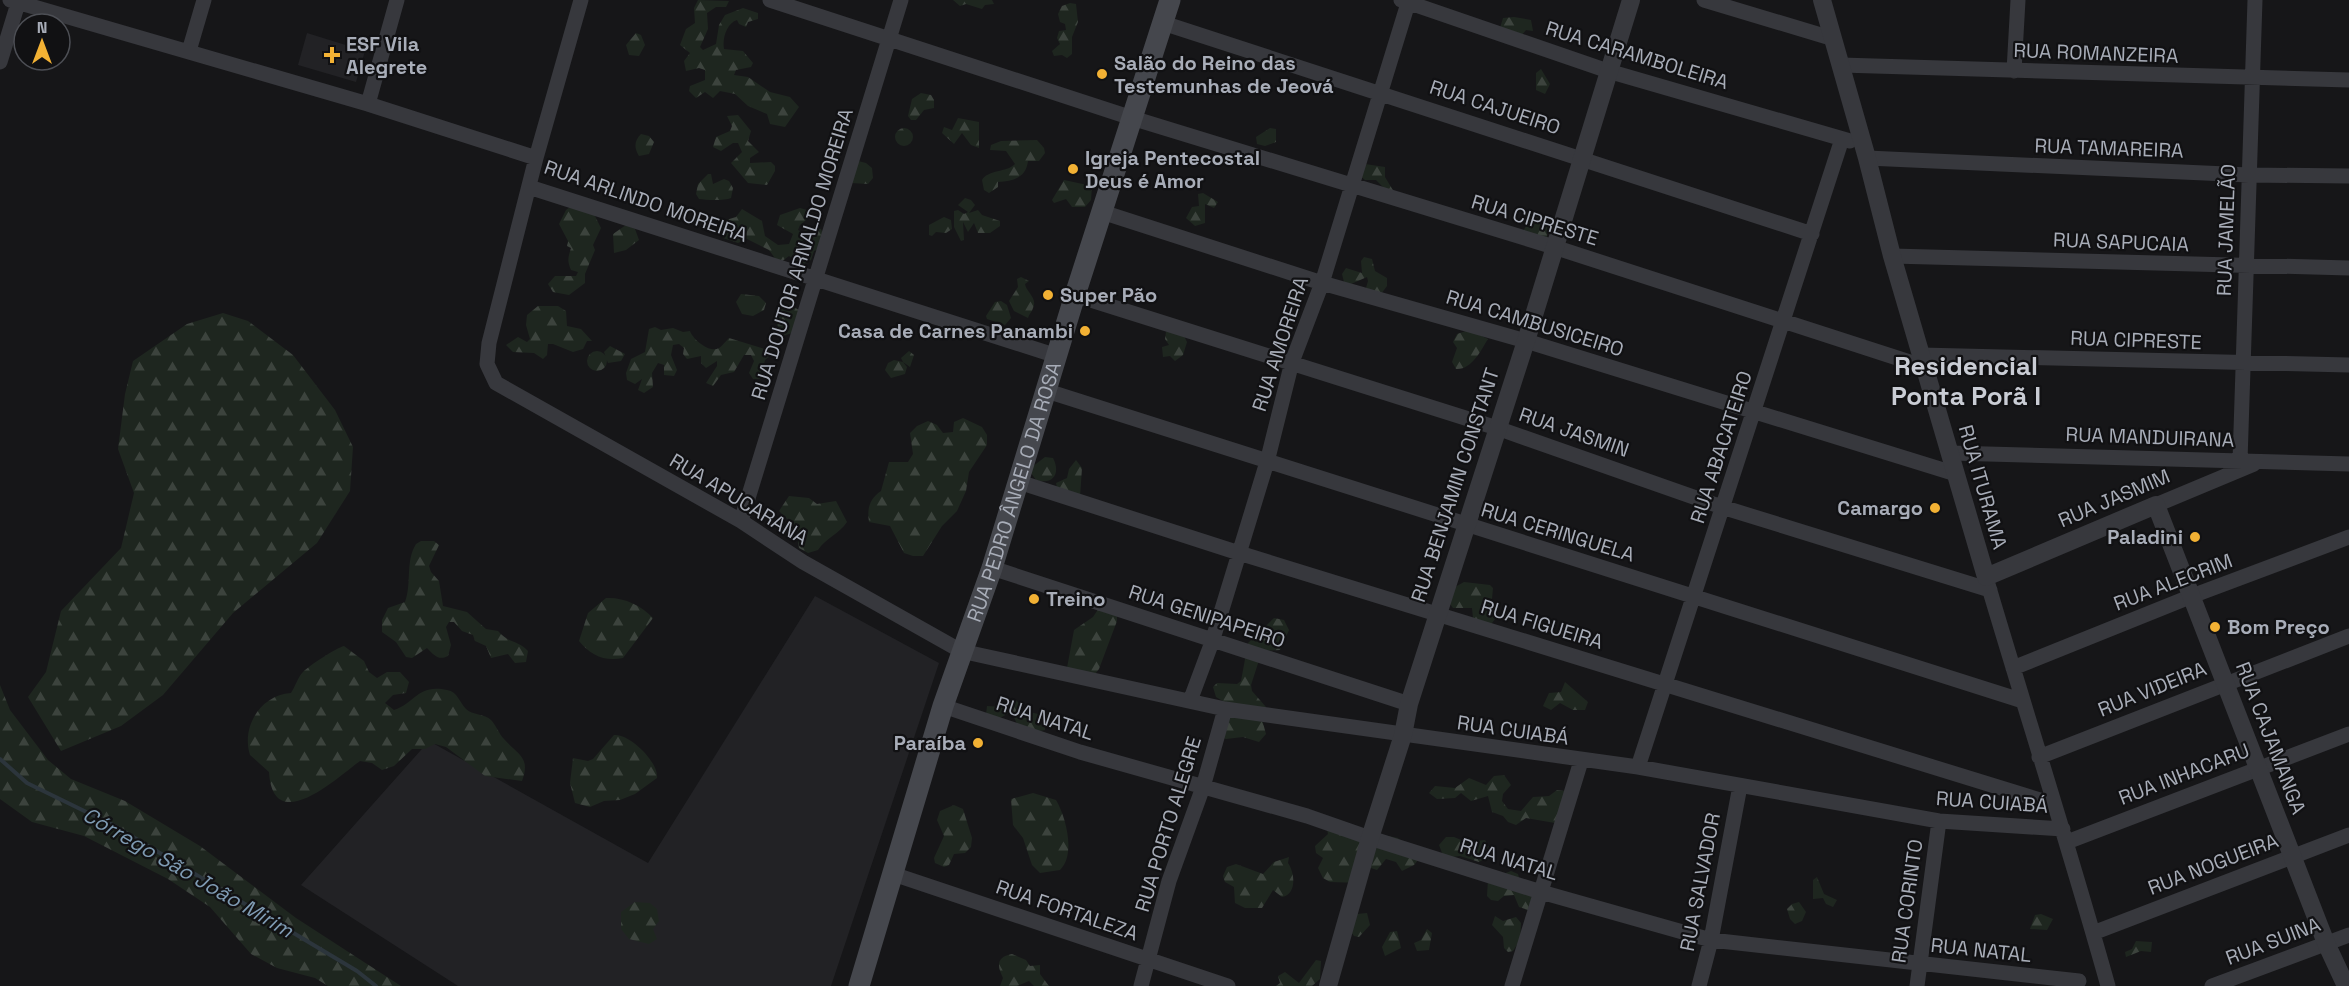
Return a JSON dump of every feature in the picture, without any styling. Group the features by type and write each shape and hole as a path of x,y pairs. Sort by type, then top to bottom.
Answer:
{"main road":[{"name":"RUA PEDRO ÂNGELO DA ROSA","path":"858,986 943,706 992,568 1075,295 1170,0"}],"street":[{"path":"189,51 204,0"},
{"path":"368,104 397,0"},
{"path":"536,158 581,0"},
{"name":"RUA CIPRESTE","path":"770,0 1132,118 1554,247 1784,321 1923,361 2349,365"},
{"name":"RUA DOUTOR ARNALDO MOREIRA","path":"741,521 902,0"},
{"name":"RUA BENJAMIN CONSTANT","path":"1328,986 1370,838 1403,735 1409,704 1526,340 1631,0"},
{"path":"1704,0 1834,39"},
{"name":"RUA ITURAMA","path":"1822,0 1892,256 2107,983"},
{"path":"2014,71 2018,0"},
{"name":"RUA JAMELÃO","path":"2240,461 2255,0"},
{"path":"0,62 16,1"},
{"name":"RUA ARLINDO MOREIRA","path":"16,1 368,104 536,158 529,187 1058,356"},
{"name":"RUA CARAMBOLEIRA","path":"1406,1 1608,71 1842,139 1865,151"},
{"name":"RUA AMOREIRA","path":"1190,701 1212,642 1267,462 1292,362 1322,283 1350,186 1381,92 1406,1"},
{"name":"RUA CAJUEIRO","path":"1163,23 1812,234"},
{"name":"RUA ROMANZEIRA","path":"1841,65 2252,79 2349,80"},
{"name":"RUA ABACATEIRO","path":"1638,767 1722,507 1755,413 1842,139"},
{"name":"RUA TAMAREIRA","path":"1865,151 2249,175 2349,176"},
{"name":"RUA APUCARANA","path":"529,187 489,343 486,364 496,383 741,521 803,562 961,651"},
{"name":"RUA CAMBUSICEIRO","path":"1102,212 1322,283 1526,340 1956,474"},
{"name":"RUA SAPUCAIA","path":"1892,256 2349,268"},
{"name":"RUA JASMIN","path":"1075,295 1497,428 1722,507 1988,583"},
{"name":"RUA CERINGUELA","path":"1047,391 2023,701"},
{"name":"RUA MANDUIRANA","path":"1950,453 2349,464"},
{"name":"RUA JASMIM","path":"1988,583 2156,505 2260,462"},
{"name":"RUA FIGUEIRA","path":"1018,482 1239,553 2053,804"},
{"name":"RUA CAJAMANGA","path":"2156,505 2326,943 2346,986"},
{"name":"RUA ALECRIM","path":"2013,668 2192,596 2349,537"},
{"name":"RUA GENIPAPEIRO","path":"992,568 1212,642 1229,645 1409,704"},
{"name":"RUA VIDEIRA","path":"2039,757 2225,682 2349,636"},
{"name":"RUA CUIABÁ","path":"961,651 1226,709 1581,761 1638,767 1939,821 2065,835"},
{"name":"RUA NATAL","path":"943,706 1080,753 1306,816 1541,892 1711,940 2079,983 2107,983"},
{"name":"RUA PORTO ALEGRE","path":"1141,986 1169,881 1203,787 1226,709"},
{"name":"RUA INHACARU","path":"2065,835 2259,768 2349,734"},
{"path":"1512,986 1581,761"},
{"name":"RUA SALVADOR","path":"1699,986 1711,940 1740,786"},
{"name":"RUA CORINTO","path":"1917,986 1939,821"},
{"name":"RUA NOGUEIRA","path":"2093,933 2349,835"},
{"name":"RUA FORTALEZA","path":"893,874 1228,986"},
{"name":"RUA SUINA","path":"2212,986 2349,934"}],"shaded area":[{"name":"ESF Vila Alegrete","path":"307,33 365,51 356,82 298,65"},
{"path":"815,596 939,663 831,986 458,986 301,885 429,741 648,863"}],"green space":[{"path":"698,0 729,1 726,7 716,7 707,13 708,29 700,47 703,50 716,44 719,25 725,15 743,8 758,13 758,19 748,22 746,27 739,24 737,20 730,24 725,36 724,49 743,51 753,63 751,67 736,70 734,75 748,77 770,92 790,97 799,107 785,127 770,124 767,114 748,106 735,94 720,91 713,98 705,92 696,98 689,91 690,86 705,80 705,70 699,68 686,71 684,61 690,53 680,45 686,29 695,23 694,8"},
{"path":"953,0 992,0 994,4 985,5 982,9 966,4 960,6"},
{"path":"1070,3 1076,4 1078,22 1072,37 1072,54 1067,58 1062,55 1054,56 1052,51 1060,44 1057,38 1059,31 1066,30 1058,14 1062,6"},
{"path":"1503,18 1531,20 1533,31 1526,30 1521,36 1500,28"},
{"path":"636,33 641,35 645,45 639,56 629,55 626,45"},
{"path":"1541,69 1550,84 1545,94 1536,90 1536,73"},
{"path":"921,93 931,95 934,108 924,110 916,120 911,120 908,116 912,99"},
{"path":"738,115 751,131 748,141 759,152 750,158 750,163 771,162 775,166 775,171 767,185 748,183 731,163 742,152 738,143 733,143 721,151 713,147 716,137 730,131 732,126 727,116"},
{"path":"958,118 979,122 979,148 971,145 962,133 954,144 942,133 944,127 952,130"},
{"path":"904,128 910,131 913,137 910,143 904,146 898,143 895,137 898,131"},
{"path":"1270,128 1276,129 1276,142 1265,146 1257,144 1256,137"},
{"path":"641,134 649,136 654,142 649,154 639,156 636,145"},
{"path":"1037,140 1045,153 1039,161 1028,161 1025,171 1018,178 998,182 998,187 989,193 984,190 982,180 985,177 1015,164 1006,151 990,150 991,145 1001,141"},
{"path":"858,161 872,168 873,178 868,184 851,183"},
{"path":"1365,164 1385,167 1385,177 1394,192 1385,189 1376,180 1365,180 1359,175"},
{"path":"708,174 711,174 713,184 724,179 729,181 733,188 731,198 699,199 696,194 698,184"},
{"path":"1064,180 1092,186 1091,200 1085,207 1072,207 1066,199 1054,203 1052,200"},
{"path":"1203,193 1218,202 1214,208 1205,204 1205,223 1195,226 1186,218 1192,207 1199,206 1198,194"},
{"path":"965,198 971,200 975,205 969,213 978,210 982,215 1000,221 1000,226 990,233 978,233 974,223 968,232 963,222 964,240 961,241 954,227 954,211 958,210 964,214 968,212 958,205"},
{"path":"570,207 594,214 601,228 593,245 595,250 585,274 585,283 569,295 553,292 548,284 555,276 576,276 578,272 571,270 568,259 571,248 567,246 568,241 559,224"},
{"path":"800,208 810,211 811,216 800,225 798,230 802,232 812,227 821,229 823,234 819,249 814,251 811,260 802,265 789,256 781,262 777,261 769,250 747,239 738,243 723,238 726,220 736,217 742,209 762,221 765,236 778,245 789,244 793,234 777,225 780,215"},
{"path":"944,217 951,220 952,229 946,233 936,232 932,236 929,235 929,225"},
{"path":"1548,217 1547,239 1523,231 1531,218"},
{"path":"626,225 635,229 639,240 626,250 614,253 613,234"},
{"path":"1364,257 1372,259 1375,271 1387,278 1387,286 1381,294 1366,288 1367,277 1351,284 1344,282 1342,274 1346,268 1362,273 1361,261"},
{"path":"1021,277 1029,281 1025,284 1034,301 1028,318 1014,311 1009,301 1018,287 1017,279"},
{"path":"741,294 759,296 766,303 764,310 753,316 742,314 736,302"},
{"path":"1001,301 1007,305 1011,318 1005,325 987,319 986,316 995,302"},
{"path":"790,304 800,311 792,333 783,336 777,325 776,311"},
{"path":"538,306 558,306 566,311 567,326 581,329 592,341 587,341 583,349 573,352 548,344 547,355 543,359 534,353 513,352 506,345 518,337 527,342 530,339 526,325 527,315"},
{"path":"223,313 248,321 293,355 335,410 353,447 350,491 317,543 233,613 163,695 121,726 61,751 28,697 46,672 61,611 121,548 134,493 118,449 125,394 133,361 187,324"},
{"path":"655,327 661,330 673,328 683,332 690,331 697,341 711,349 719,348 729,338 768,350 770,356 765,360 760,379 753,379 749,373 754,361 751,355 744,355 734,372 721,375 713,386 706,383 717,366 717,361 706,368 701,363 701,356 687,359 683,354 684,348 679,344 673,345 671,355 677,370 674,376 664,375 664,365 658,363 652,373 653,387 644,393 638,390 642,379 635,384 627,380 626,373 631,359 645,352 649,329"},
{"path":"1181,330 1187,342 1183,355 1175,361 1170,356 1163,357 1162,347 1169,345 1165,339 1166,332"},
{"path":"1469,330 1488,339 1471,363 1456,369 1452,362 1457,348 1453,342 1457,334"},
{"path":"610,346 625,354 621,361 608,363 604,352"},
{"path":"597,351 604,354 607,361 604,368 597,371 590,368 587,361 590,354"},
{"path":"909,351 914,355 910,367 901,358"},
{"path":"894,360 903,362 907,367 905,374 891,378 885,370 888,363"},
{"path":"963,418 982,427 987,435 987,445 969,472 966,491 957,511 942,526 923,556 904,553 890,526 869,522 870,505 881,491 889,462 908,462 913,454 910,433 917,426 928,421 937,425 943,433 953,432 954,422"},
{"path":"1045,457 1053,458 1056,473 1047,481 1036,480 1031,473 1032,467"},
{"path":"1076,460 1082,468 1080,497 1057,488 1056,483 1067,478 1069,469"},
{"path":"789,496 809,498 817,504 836,501 847,522 818,550 808,553 799,548 796,528 779,511"},
{"path":"421,541 434,541 439,545 429,566 439,581 443,606 467,612 486,629 498,631 506,638 521,645 528,651 526,662 515,663 508,654 491,658 486,646 475,641 473,635 462,631 454,622 449,622 446,627 451,645 448,656 441,658 427,648 412,658 406,657 396,642 382,632 382,620 388,608 405,602 411,558 416,544"},
{"path":"1464,582 1490,585 1493,588 1491,609 1495,619 1489,627 1473,618 1472,608 1453,608 1450,604 1455,587"},
{"path":"606,598 631,603 643,609 653,618 623,658 610,659 598,656 579,641 588,613"},
{"path":"1099,608 1117,615 1117,621 1099,669 1095,674 1067,668 1074,630 1093,617"},
{"path":"1274,618 1284,620 1289,630 1280,650 1262,651 1251,685 1252,691 1266,707 1263,723 1266,734 1259,742 1243,737 1226,739 1221,737 1226,703 1216,697 1213,687 1217,683 1237,684 1241,681 1248,643"},
{"path":"344,646 364,661 369,672 377,678 387,672 400,672 409,682 406,693 393,695 385,703 394,710 423,692 437,689 451,691 469,711 488,718 502,737 522,757 525,767 522,781 485,776 446,747 435,744 425,749 412,749 394,766 382,770 372,763 360,761 323,789 308,797 294,802 282,800 273,791 269,772 250,755 248,733 251,723 262,706 271,699 291,693 306,669"},
{"path":"1565,682 1588,702 1585,710 1573,710 1560,703 1551,710 1543,706 1549,693 1561,692"},
{"path":"0,685 10,710 48,760 71,779 125,801 200,846 296,918 401,986 328,986 315,978 277,968 251,954 210,907 168,879 84,836 32,822 0,799"},
{"path":"1016,700 1026,711 1042,715 1045,719 1045,730 1035,732 1017,724 1013,715 1009,713 1000,718 986,715 987,706 1002,707"},
{"path":"614,735 627,739 642,750 653,764 657,778 635,794 620,800 604,801 590,807 575,803 570,783 573,758 588,761 593,759"},
{"path":"1504,775 1511,785 1503,794 1502,801 1508,809 1521,811 1533,797 1549,796 1557,790 1565,791 1555,823 1526,818 1516,825 1492,812 1488,796 1471,801 1461,793 1455,798 1437,799 1429,793 1435,786 1455,788 1469,778 1486,785 1494,776"},
{"path":"1033,793 1056,800 1063,816 1068,836 1068,855 1060,870 1040,873 1032,865 1023,838 1013,825 1011,799"},
{"path":"954,805 963,809 972,838 971,847 965,853 954,854 949,865 944,867 935,863 934,858 944,836 937,820 940,811"},
{"path":"1327,829 1362,836 1362,883 1330,882 1323,878 1318,868 1323,858 1316,853 1315,846 1328,834"},
{"path":"1388,836 1398,838 1419,859 1414,865 1402,871 1396,862 1386,859 1377,870 1371,868 1367,853"},
{"path":"1446,837 1454,837 1466,842 1485,840 1489,847 1488,857 1479,862 1460,856 1444,858 1439,845"},
{"path":"1289,857 1288,863 1293,883 1287,895 1282,897 1273,890 1262,908 1245,908 1235,903 1234,887 1225,882 1223,876 1227,867 1236,864 1263,874 1274,862"},
{"path":"1511,871 1518,874 1520,881 1533,893 1528,910 1519,907 1514,895 1504,896 1498,901 1491,900 1487,896 1488,880"},
{"path":"1817,877 1824,894 1837,900 1833,907 1826,904 1823,898 1813,899 1813,880"},
{"path":"635,902 650,903 657,909 659,921 653,929 657,939 649,944 629,939 621,929 621,912"},
{"path":"1799,902 1806,912 1802,921 1795,924 1790,919 1787,909"},
{"path":"1367,913 1370,925 1359,937 1354,936 1351,932 1357,914"},
{"path":"2041,914 2053,919 2047,930 2030,929 2035,915"},
{"path":"1495,916 1503,921 1516,917 1521,923 1520,940 1513,951 1508,952 1504,948 1503,937 1492,925"},
{"path":"1427,929 1432,933 1429,950 1417,951 1414,943 1421,940"},
{"path":"1397,931 1401,948 1385,956 1382,947 1390,932"},
{"path":"2136,941 2152,942 2151,952 2141,951 2126,957 2125,952 2132,949"},
{"path":"1012,954 1026,960 1030,966 1040,965 1040,974 1049,986 1034,986 1029,981 1017,986 1000,986 1003,978 999,963 1003,957"},
{"path":"1316,960 1321,961 1320,979 1312,986 1276,986 1280,983 1278,976 1285,972 1299,983"}],"waterway":[{"name":"Córrego São João Mirim","path":"0,759 27,783 113,825 357,971 376,986"}],"place":[{"name":"ESF Vila Alegrete","path":"332,55"},
{"name":"Salão do Reino das Testemunhas de Jeová","path":"1102,74"},
{"name":"Igreja Pentecostal Deus é Amor","path":"1073,169"},
{"name":"Super Pão","path":"1048,295"},
{"name":"Casa de Carnes Panambi","path":"1085,331"},
{"name":"Camargo","path":"1935,508"},
{"name":"Paladini","path":"2195,537"},
{"name":"Treino","path":"1034,599"},
{"name":"Bom Preço","path":"2215,627"},
{"name":"Paraíba","path":"978,743"}],"district":[{"name":"Residencial Ponta Porã I","path":"1966,381"}]}
